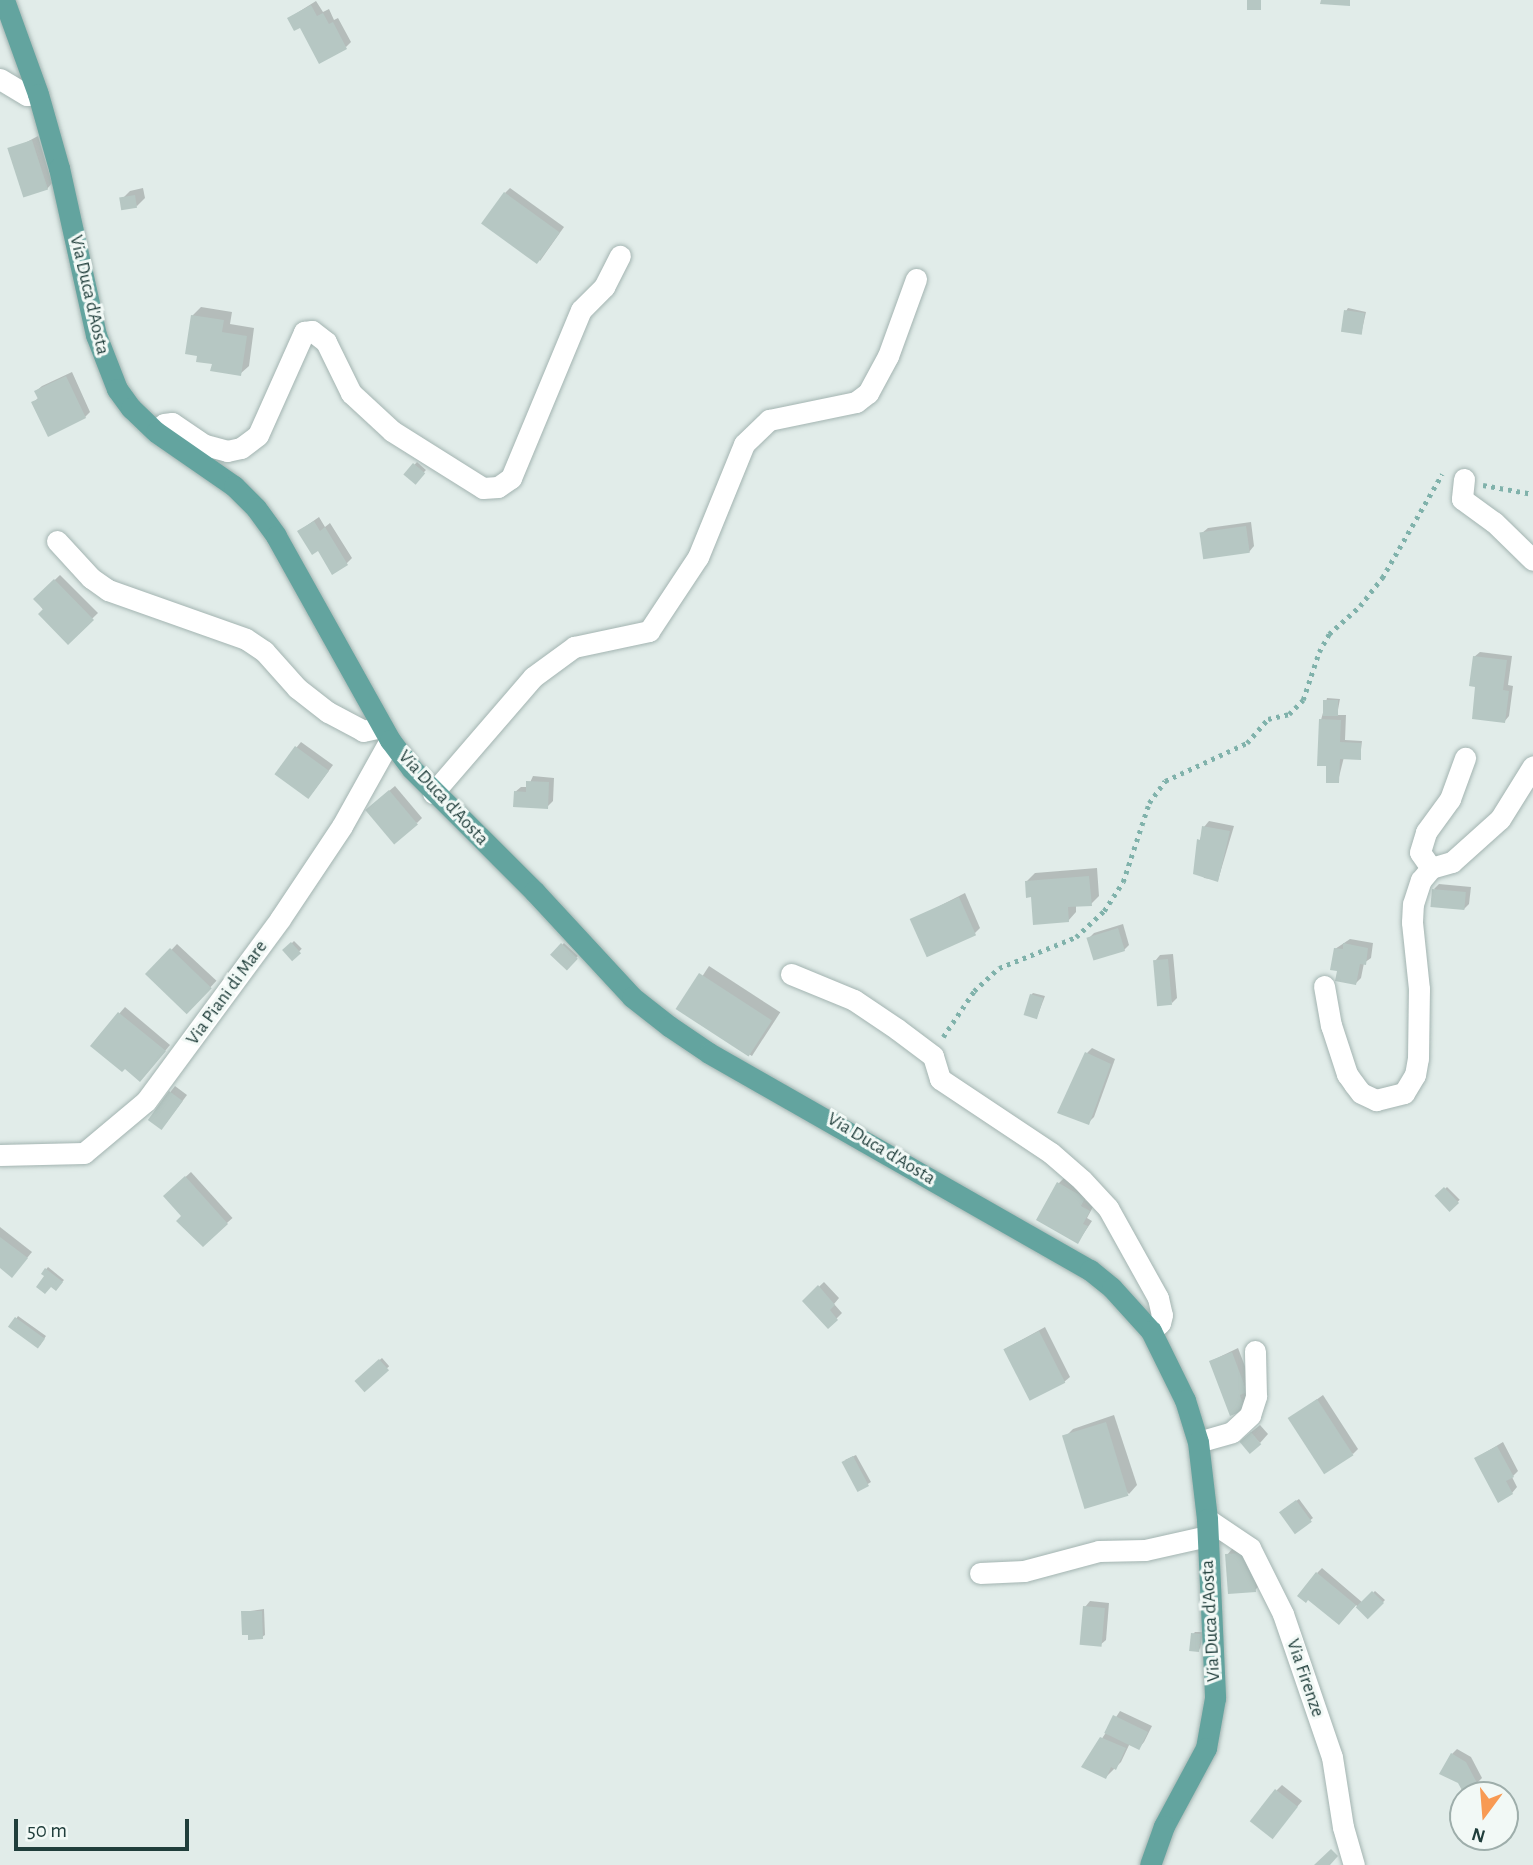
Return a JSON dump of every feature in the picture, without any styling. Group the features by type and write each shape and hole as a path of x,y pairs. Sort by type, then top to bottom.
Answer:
{"main road":[{"name":"Via Duca d'Aosta","path":"4,0 38,94 59,168 96,335 106,366 131,408 156,432 234,486 256,508 275,536 386,734 433,793 534,891 632,997 669,1026 709,1052 1090,1270 1112,1288 1151,1331 1185,1399 1198,1442 1207,1527 1215,1698 1213,1724 1206,1748 1164,1826 1150,1865"}],"street":[{"path":"0,79 27,95 38,94"},
{"path":"156,432 164,424 172,424 205,445 227,451 241,448 258,435 304,332 312,331 326,342 351,393 392,430 483,488 498,487 511,478 581,310 604,287 620,256"},
{"path":"433,793 533,677 574,647 649,631 698,557 744,444 769,420 856,402 868,393 888,356 916,279"},
{"path":"1464,479 1462,499 1494,522 1533,560"},
{"path":"57,541 91,578 107,590 246,639 264,651 297,688 328,712 363,731 386,734"},
{"name":"Via Piani di Mare","path":"0,1155 84,1153 146,1101 280,919 342,826 386,734"},
{"path":"1431,868 1420,852 1426,832 1450,799 1465,758"},
{"path":"1324,986 1331,1025 1347,1074 1354,1084 1361,1093 1376,1100 1404,1093 1415,1075 1418,1058 1419,989 1413,904 1421,880 1431,868 1452,862 1500,819 1533,766"},
{"path":"791,974 854,1000 933,1056 940,1079 1051,1153 1108,1208 1158,1297 1162,1315 1160,1323 1151,1331"},
{"path":"1198,1442 1232,1432 1250,1415 1257,1387 1255,1351"},
{"path":"980,1573 1024,1571 1099,1551 1145,1550 1207,1527"},
{"name":"Via Firenze","path":"1207,1527 1250,1548 1283,1614 1332,1756 1343,1827 1354,1865"}],"path":[{"path":"933,1056 954,1017 974,991 999,968 1076,937 1104,911 1124,882 1149,803 1165,781 1247,743 1268,719 1289,714 1303,700 1319,652 1329,634 1360,606 1382,578 1443,473 1533,494"}],"building":[{"path":"1247,0 1261,0 1261,10 1247,10"},
{"path":"1321,0 1350,0 1350,6 1320,4"},
{"path":"311,5 317,16 323,13 329,24 333,22 347,49 319,64 300,28 294,31 287,18"},
{"path":"32,140 48,189 23,197 7,148"},
{"path":"504,192 560,233 537,264 481,224"},
{"path":"135,195 137,208 121,210 119,198"},
{"path":"1344,310 1365,313 1362,335 1341,332"},
{"path":"191,315 224,320 222,332 247,336 241,376 210,371 212,364 196,362 197,356 185,354"},
{"path":"66,376 86,418 48,437 31,402 38,399 34,391"},
{"path":"413,463 425,473 416,485 403,474"},
{"path":"314,521 320,531 325,527 348,565 332,575 318,551 312,555 297,531"},
{"path":"1246,526 1250,553 1203,559 1199,533"},
{"path":"54,579 94,620 68,645 38,614 43,609 33,599"},
{"path":"1473,656 1507,660 1503,690 1509,691 1505,723 1472,719 1475,687 1469,686"},
{"path":"1323,700 1338,700 1338,716 1323,716"},
{"path":"1319,719 1341,720 1340,742 1361,743 1361,760 1340,759 1339,783 1326,783 1326,766 1317,766"},
{"path":"295,746 329,771 308,799 274,774"},
{"path":"526,781 549,782 548,809 513,807 514,791 526,792"},
{"path":"389,790 418,824 394,844 365,810"},
{"path":"1202,826 1230,831 1218,882 1193,874 1197,839 1200,840"},
{"path":"1089,876 1092,906 1068,907 1069,922 1033,925 1031,897 1026,898 1025,881"},
{"path":"1432,889 1466,892 1464,910 1430,907"},
{"path":"959,897 976,935 927,957 910,919"},
{"path":"1118,928 1125,951 1093,961 1086,938"},
{"path":"291,942 301,953 292,961 282,950"},
{"path":"561,943 578,959 567,970 550,955"},
{"path":"1343,943 1368,948 1366,965 1360,964 1356,985 1335,981 1337,971 1330,970 1334,948 1343,949"},
{"path":"170,948 212,988 187,1014 145,974"},
{"path":"1168,959 1172,1005 1157,1006 1153,960"},
{"path":"699,973 772,1020 749,1056 676,1009"},
{"path":"1030,994 1043,998 1037,1019 1024,1015"},
{"path":"118,1012 166,1051 140,1082 125,1069 122,1072 90,1046"},
{"path":"1085,1052 1111,1064 1089,1125 1057,1113"},
{"path":"169,1091 183,1101 162,1130 148,1120"},
{"path":"185,1176 228,1224 203,1247 176,1221 181,1216 163,1196"},
{"path":"1057,1182 1085,1198 1081,1206 1090,1211 1083,1224 1088,1226 1078,1244 1036,1220"},
{"path":"1444,1187 1459,1203 1449,1212 1434,1196"},
{"path":"0,1237 28,1258 12,1278 0,1268"},
{"path":"45,1268 63,1282 56,1291 51,1287 45,1294 36,1287 44,1276 41,1274"},
{"path":"818,1285 835,1305 830,1310 838,1320 828,1329 802,1301"},
{"path":"15,1317 45,1339 38,1348 8,1327"},
{"path":"1039,1331 1065,1383 1030,1401 1003,1349"},
{"path":"1232,1352 1247,1392 1240,1395 1245,1410 1230,1416 1209,1361"},
{"path":"379,1359 389,1370 365,1392 354,1381"},
{"path":"1317,1399 1353,1455 1324,1474 1288,1418"},
{"path":"1106,1422 1129,1496 1085,1509 1062,1435"},
{"path":"1251,1432 1261,1444 1250,1454 1240,1442"},
{"path":"1497,1446 1514,1477 1506,1481 1513,1494 1498,1503 1474,1458"},
{"path":"853,1456 869,1486 857,1492 842,1462"},
{"path":"1296,1500 1312,1522 1295,1534 1279,1512"},
{"path":"1243,1553 1254,1570 1256,1592 1228,1594 1225,1554"},
{"path":"1316,1572 1356,1605 1339,1625 1308,1600 1306,1603 1297,1596"},
{"path":"1372,1591 1384,1603 1368,1619 1356,1607"},
{"path":"1083,1606 1105,1608 1102,1647 1080,1645"},
{"path":"241,1611 262,1611 263,1639 248,1640 248,1635 242,1635"},
{"path":"1191,1633 1201,1634 1199,1652 1189,1651"},
{"path":"1113,1715 1148,1732 1139,1750 1104,1733"},
{"path":"1100,1737 1126,1748 1116,1770 1111,1767 1106,1779 1081,1767"},
{"path":"1451,1753 1466,1762 1476,1781 1454,1781 1439,1774"},
{"path":"1275,1789 1298,1807 1273,1839 1250,1821"},
{"path":"1331,1849 1338,1856 1330,1865 1314,1865"}]}
